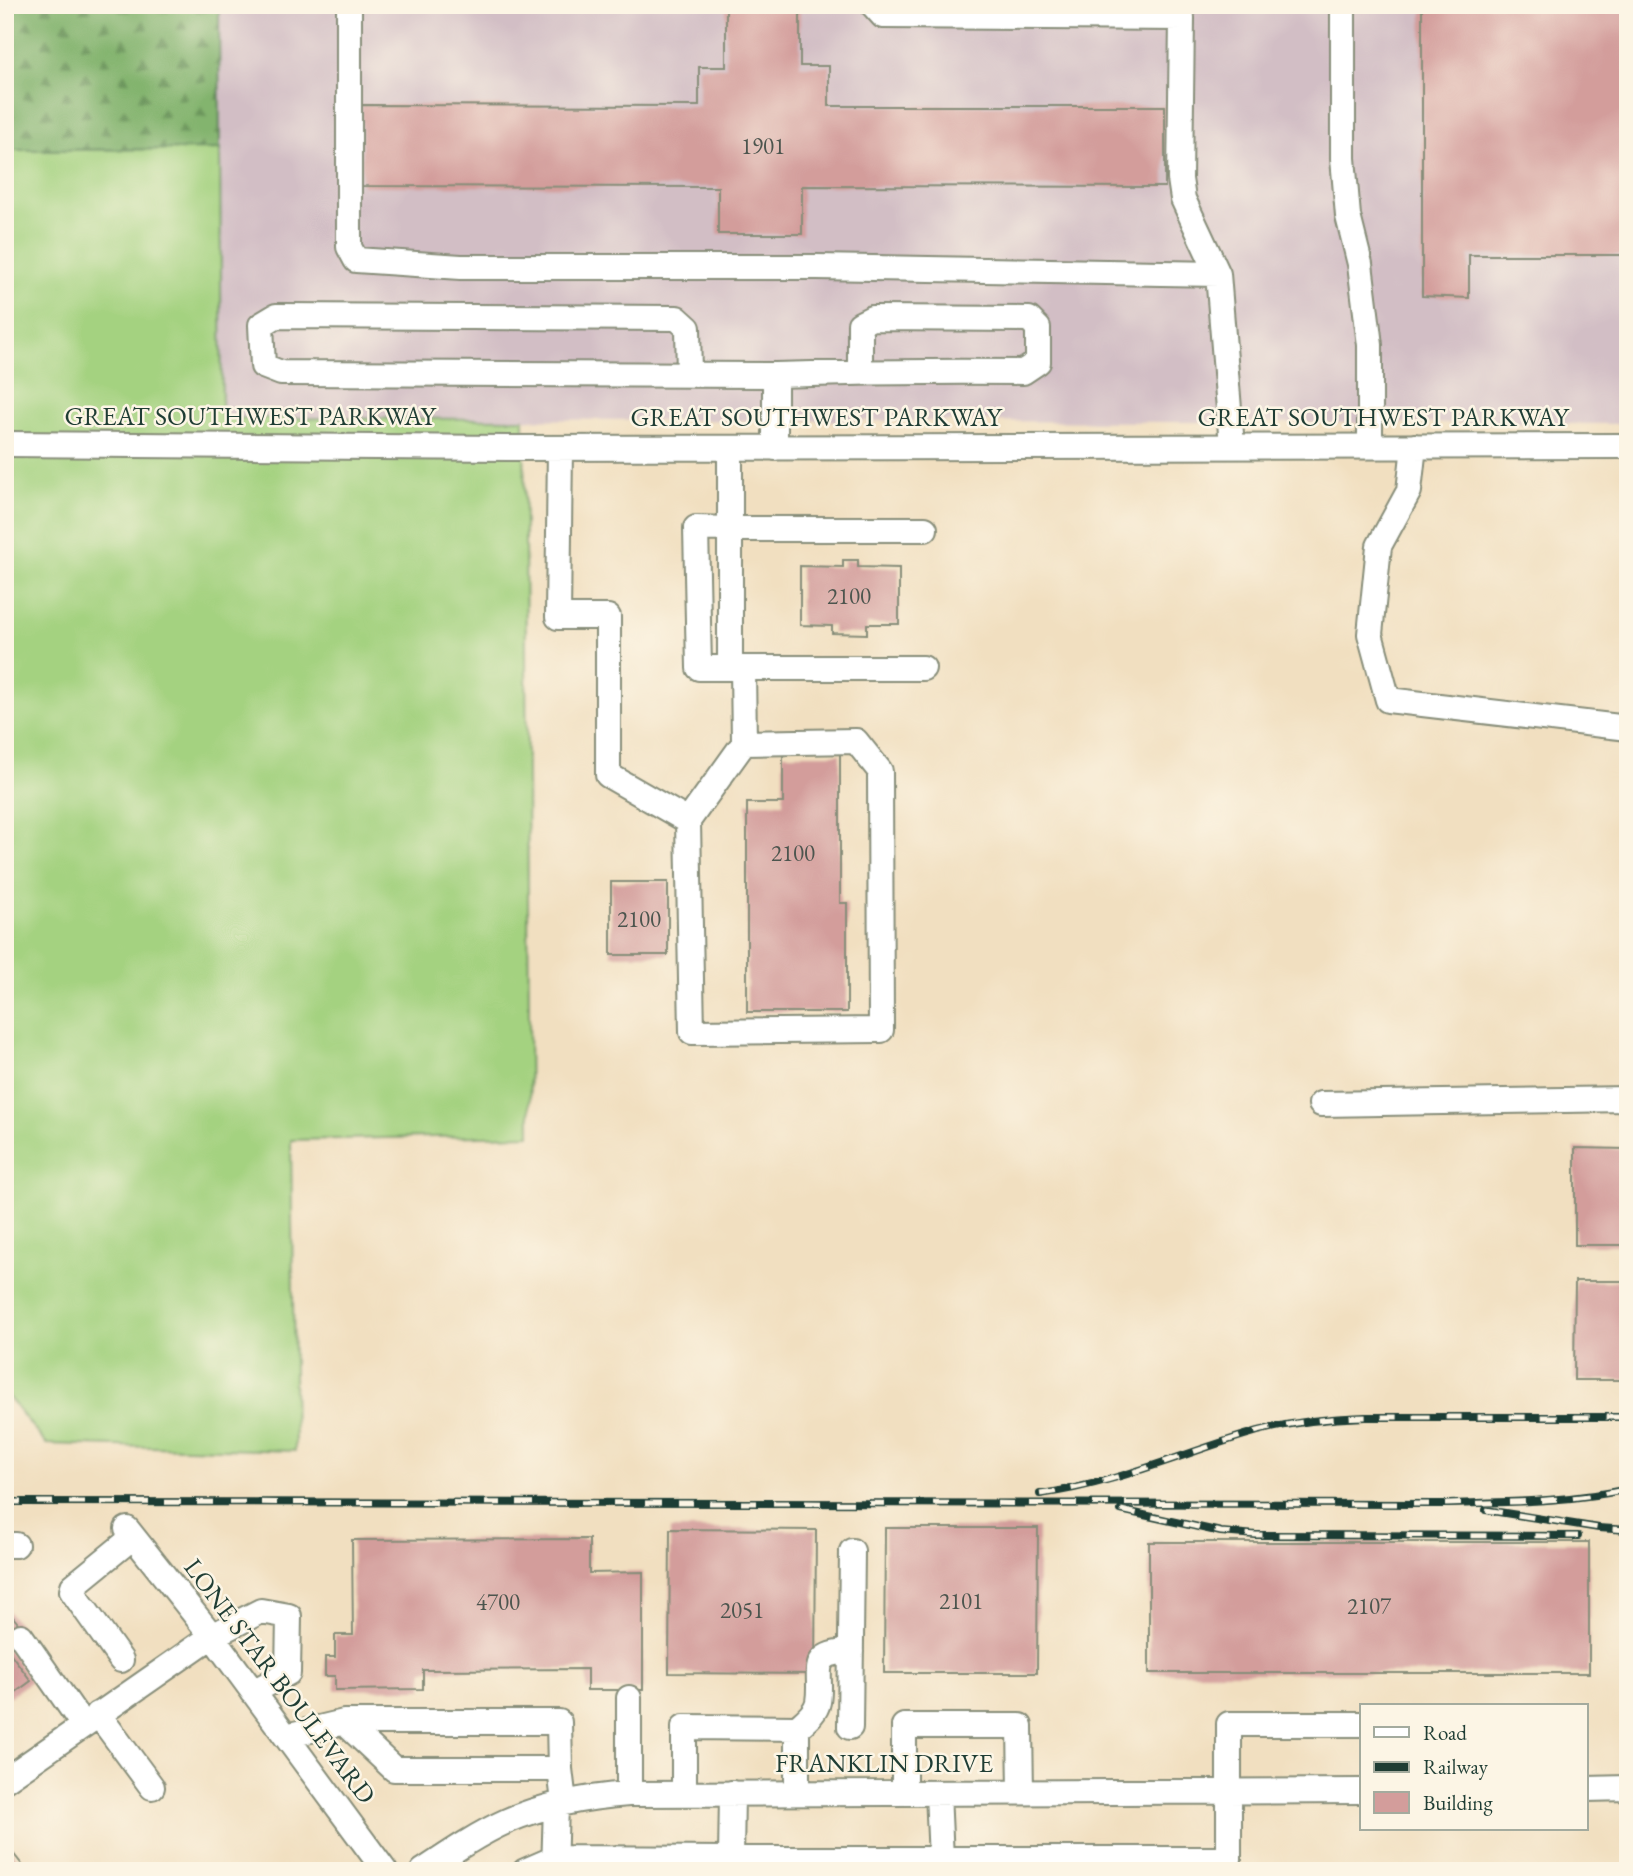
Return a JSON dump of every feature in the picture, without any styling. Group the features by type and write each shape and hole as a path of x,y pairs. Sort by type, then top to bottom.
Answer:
{"street":[{"path":"349,5 349,247 356,260 461,267 817,267 1218,274"},
{"path":"873,5 883,16 1187,12 1180,179 1183,199 1218,274 1231,446"},
{"path":"1343,5 1343,158 1348,216 1360,264 1370,345 1370,446"},
{"path":"689,374 688,328 677,318 276,316 261,325 263,366 281,373 775,375 1023,372 1038,362 1038,328 1028,319 872,318 860,324 860,372"},
{"path":"775,375 775,447"},
{"name":"GREAT SOUTHWEST PARKWAY","path":"5,444 560,447 1628,446"},
{"path":"1414,446 1409,491 1379,546 1370,634 1388,700 1628,728"},
{"path":"560,447 558,617 608,617 608,775 688,821"},
{"path":"730,447 730,529 744,743 688,821 692,1032 881,1030 880,772 856,741 744,743"},
{"path":"923,668 699,668 696,528 925,529"},
{"path":"1321,1104 1628,1099"},
{"name":"LONE STAR BOULEVARD","path":"121,1660 72,1591 73,1586 130,1533 212,1636 385,1871"},
{"path":"850,1727 852,1551"},
{"path":"5,1780 212,1636 261,1611 289,1616 288,1672 253,1692"},
{"path":"22,1636 91,1720 152,1787"},
{"path":"684,1793 684,1727 797,1728 818,1703 818,1666 831,1654 851,1652"},
{"path":"629,1698 629,1794"},
{"path":"286,1736 344,1722 559,1722 560,1803 555,1865"},
{"path":"344,1722 394,1769 560,1769"},
{"path":"525,1871 555,1865 731,1859 1229,1859 1229,1724 1360,1724"},
{"path":"904,1793 904,1726 1020,1726 1021,1792"},
{"path":"797,1728 797,1793"},
{"path":"1588,1789 1628,1788"},
{"name":"FRANKLIN DRIVE","path":"423,1871 459,1847 508,1821 560,1803 591,1797 684,1793 1360,1791"},
{"path":"731,1859 732,1793"},
{"path":"938,1793 941,1859"}],"shaded area":[{"path":"219,5 1628,5 1628,424 221,418"}],"green space":[{"path":"5,5 219,5 220,149 5,150"},
{"path":"220,149 222,418 524,419 530,1135 291,1140 295,1451 46,1444 5,1393 5,150"}],"building":[{"path":"726,5 800,5 800,66 829,66 829,106 1165,106 1165,187 802,186 802,234 718,234 718,187 362,186 362,105 699,106 699,67 726,67"},
{"path":"1422,5 1628,5 1628,255 1469,255 1469,298 1422,296"},
{"path":"843,560 858,560 858,567 899,568 899,624 867,624 867,634 832,633 832,626 800,625 800,566 843,567"},
{"path":"783,754 840,754 840,903 847,903 847,1012 747,1012 747,803 783,803"},
{"path":"611,882 668,882 668,955 611,955"},
{"path":"1575,1148 1628,1149 1628,1245 1575,1245"},
{"path":"1575,1281 1628,1281 1628,1380 1574,1380"},
{"path":"885,1528 1038,1528 1037,1673 884,1673"},
{"path":"670,1529 816,1530 815,1674 669,1673"},
{"path":"589,1539 589,1573 643,1572 643,1690 587,1690 587,1669 423,1670 423,1689 335,1690 335,1676 325,1676 325,1657 335,1657 335,1635 353,1635 352,1540"},
{"path":"1149,1542 1589,1542 1589,1673 1149,1673"},
{"path":"5,1607 21,1627 5,1639"},
{"path":"5,1646 31,1681 5,1700"},
{"path":"5,1843 27,1871 5,1871"}],"railway":[{"path":"1040,1494 1096,1483 1258,1431 1311,1421 1365,1417 1628,1417"},
{"path":"5,1502 1448,1504 1561,1499 1628,1489"},
{"path":"1121,1510 1221,1532 1256,1535 1578,1536"},
{"path":"1486,1510 1628,1530"}]}
